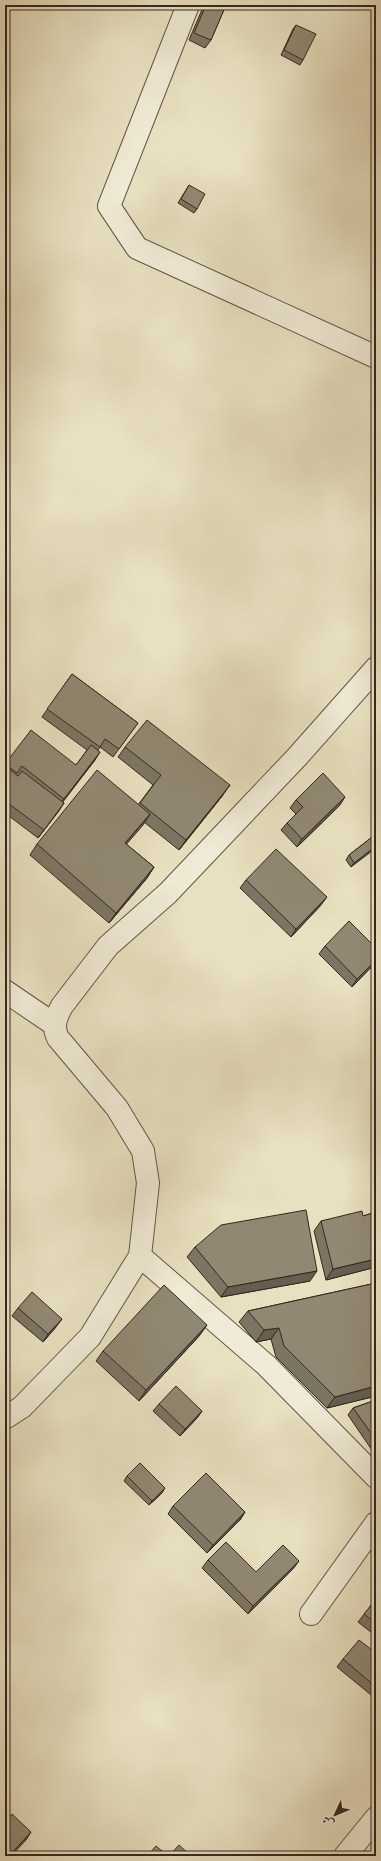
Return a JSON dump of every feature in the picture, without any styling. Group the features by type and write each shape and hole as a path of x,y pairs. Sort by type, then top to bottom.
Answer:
{"street":[{"path":"188,5 109,206 137,248 376,357"},
{"path":"5,1418 22,1408 90,1336 140,1256 148,1183 143,1151 117,1108 58,1038 55,1032 56,1017 62,1006 108,946 168,893 296,757 376,668"},
{"path":"5,991 55,1025"},
{"path":"140,1256 266,1365 376,1477"},
{"path":"311,1614 376,1523"},
{"path":"345,1856 376,1818"}],"building":[{"path":"206,5 226,5 211,40 194,33"},
{"path":"296,25 316,34 303,60 284,50"},
{"path":"189,185 205,194 197,209 181,199"},
{"path":"72,674 138,723 119,749 105,739 100,747 47,709"},
{"path":"147,720 230,785 186,840 140,803 161,775 125,747"},
{"path":"31,730 76,765 91,745 100,752 64,799 22,766 17,773 5,764"},
{"path":"5,766 18,776 22,771 64,803 44,830 5,801"},
{"path":"97,770 150,814 125,843 154,867 116,913 37,844"},
{"path":"323,773 345,797 302,839 287,823 303,807 296,800"},
{"path":"376,834 376,846 354,863 349,855"},
{"path":"276,849 327,897 296,929 246,880"},
{"path":"349,921 376,948 376,960 357,979 325,946"},
{"path":"306,1210 317,1271 228,1287 195,1247 221,1225"},
{"path":"362,1211 363,1216 376,1212 376,1259 333,1269 321,1221"},
{"path":"376,1283 376,1386 335,1397 284,1346 279,1328 264,1330 248,1311"},
{"path":"164,1285 207,1325 146,1390 103,1351"},
{"path":"32,1292 62,1319 48,1334 18,1308"},
{"path":"176,1386 202,1411 185,1429 159,1404"},
{"path":"376,1400 376,1440 353,1408"},
{"path":"140,1463 165,1488 152,1501 127,1476"},
{"path":"206,1473 245,1512 213,1545 173,1506"},
{"path":"226,1542 256,1572 283,1545 299,1561 253,1606 208,1560"},
{"path":"376,1599 376,1624 364,1614"},
{"path":"359,1640 376,1653 376,1687 343,1659"},
{"path":"5,1807 10,1811 5,1816"},
{"path":"12,1814 31,1832 9,1856 5,1856 5,1822"},
{"path":"179,1845 191,1856 169,1856"},
{"path":"156,1846 168,1856 147,1856"}]}
